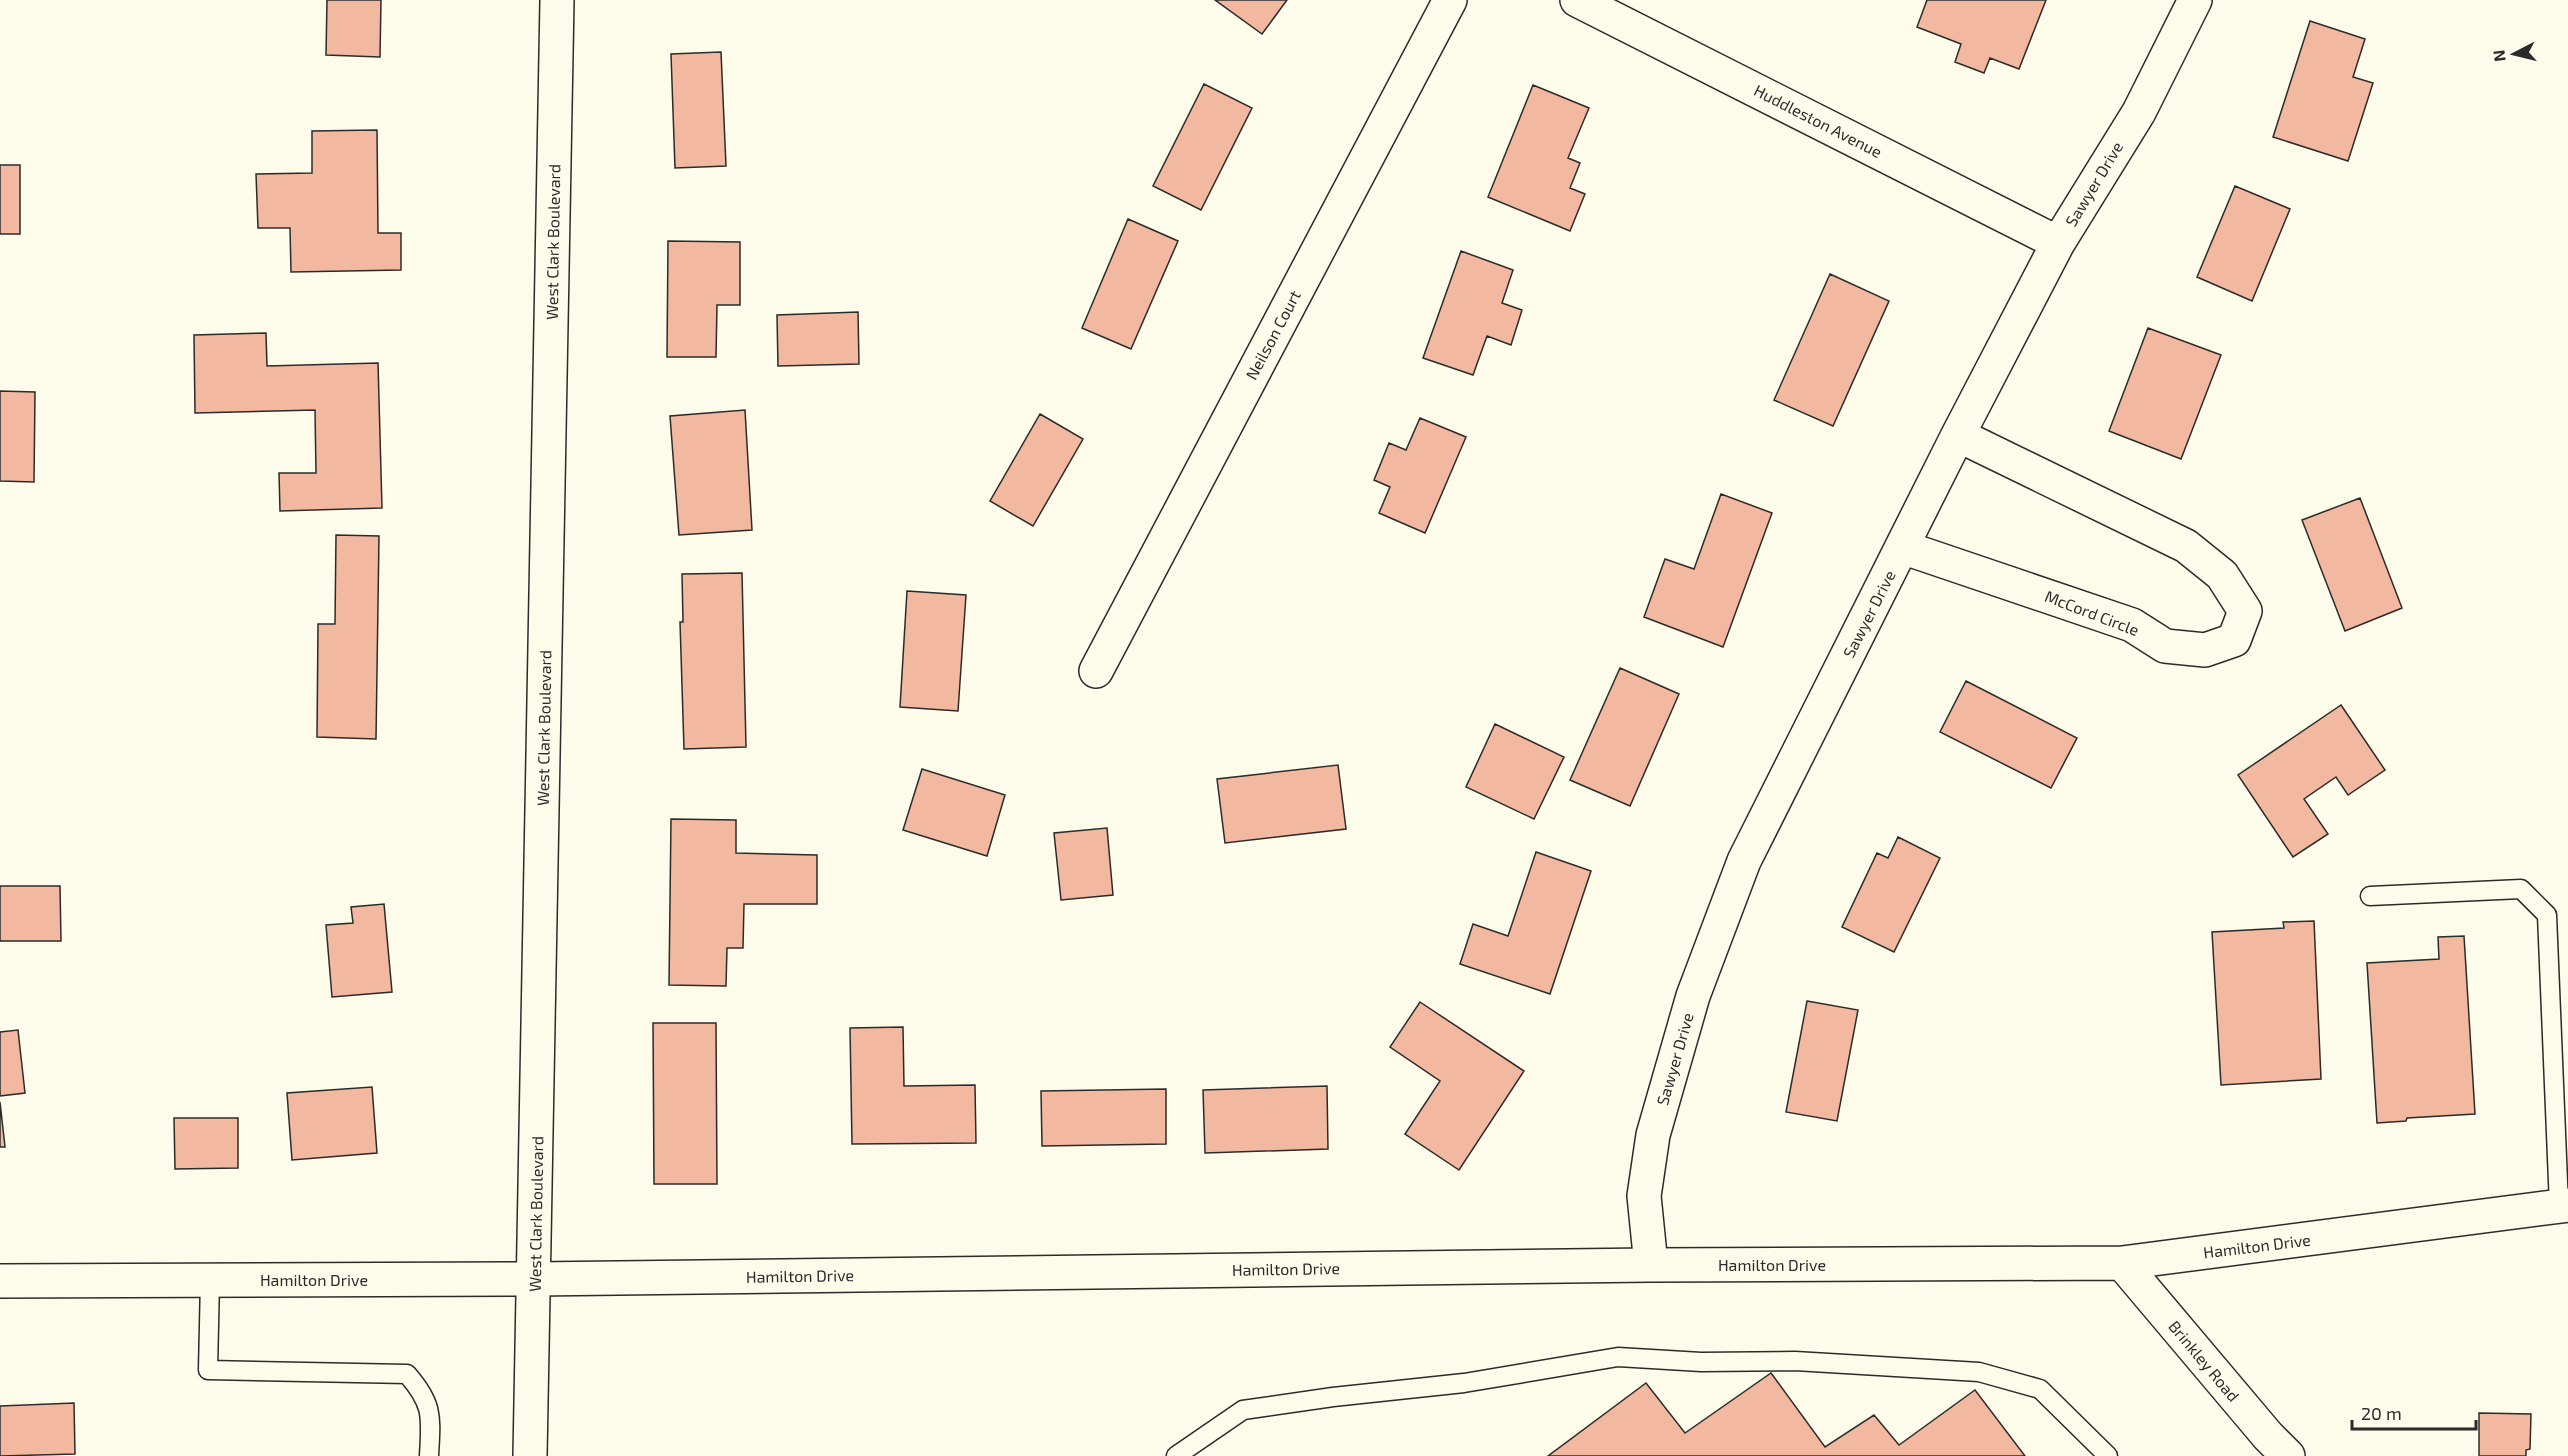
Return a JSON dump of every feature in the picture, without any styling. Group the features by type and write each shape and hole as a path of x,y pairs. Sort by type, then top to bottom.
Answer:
{"street":[{"name":"West Clark Boulevard","path":"530,1456 557,0"},
{"name":"Neilson Court","path":"1096,670 1450,0"},
{"name":"Huddleston Avenue","path":"1577,0 2058,243"},
{"name":"Sawyer Drive","path":"1651,1264 1644,1196 1653,1135 1693,996 1744,861 1958,435 2058,243 2139,112 2195,0"},
{"name":"McCord Circle","path":"1902,547 2132,625 2165,645 2205,650 2234,640 2245,611 2223,575 2186,546 1958,435"},
{"name":"Hamilton Drive","path":"0,1281 535,1279 1651,1264 2122,1263 2564,1206"},
{"name":"Brinkley Road","path":"2122,1263 2268,1436 2288,1456"}],"lane":[{"path":"2370,896 2521,889 2547,915 2564,1206"},
{"path":"210,1280 208,1370 407,1374 423,1392 431,1414 429,1456"},
{"path":"1176,1456 1243,1410 1333,1397 1464,1383 1618,1357 1701,1362 1795,1360 1979,1372 2040,1389 2108,1456"}],"building":[{"path":"327,0 381,0 380,57 326,55"},
{"path":"1215,0 1287,0 1262,34"},
{"path":"1927,0 2046,0 2019,69 1990,58 1984,73 1955,62 1961,44 1917,27"},
{"path":"2310,21 2365,39 2353,77 2373,83 2348,161 2273,137"},
{"path":"721,52 726,166 675,168 671,54"},
{"path":"1204,84 1252,108 1201,210 1153,186"},
{"path":"1533,85 1589,108 1568,158 1580,163 1570,188 1585,194 1570,231 1488,197"},
{"path":"377,130 378,233 401,233 401,270 291,272 290,228 258,228 256,174 312,173 312,131"},
{"path":"0,165 20,165 20,234 0,234"},
{"path":"2235,186 2290,209 2252,301 2197,277"},
{"path":"1128,219 1178,241 1131,349 1082,328"},
{"path":"668,241 740,242 740,305 717,305 716,357 667,357"},
{"path":"1461,251 1513,270 1502,303 1522,310 1511,345 1487,336 1473,375 1423,358"},
{"path":"1830,274 1889,301 1833,426 1774,400"},
{"path":"858,312 859,364 778,366 777,315"},
{"path":"2148,328 2221,355 2181,459 2109,431"},
{"path":"266,333 267,366 378,363 382,508 280,511 279,473 316,473 315,410 195,413 194,335"},
{"path":"0,391 35,392 34,482 0,481"},
{"path":"745,410 752,530 679,535 670,416"},
{"path":"1040,414 1083,439 1033,526 990,501"},
{"path":"1420,418 1466,437 1425,533 1379,513 1390,487 1374,480 1389,443 1406,450"},
{"path":"1721,494 1772,513 1723,647 1644,617 1665,559 1694,569"},
{"path":"2360,498 2402,608 2345,631 2302,520"},
{"path":"336,535 379,536 376,739 317,737 318,624 335,624"},
{"path":"742,573 746,747 684,749 680,622 683,622 682,574"},
{"path":"907,591 966,595 958,711 900,707"},
{"path":"1620,668 1679,694 1630,806 1570,780"},
{"path":"1966,681 2077,738 2051,788 1940,732"},
{"path":"2341,705 2385,770 2348,795 2336,777 2304,799 2328,834 2293,857 2238,775"},
{"path":"1495,724 1564,757 1534,819 1466,787"},
{"path":"1338,765 1346,829 1225,843 1217,779"},
{"path":"922,769 1005,795 987,856 903,830"},
{"path":"671,819 736,820 736,853 817,855 817,904 744,904 743,948 727,948 726,986 669,985"},
{"path":"1107,828 1113,895 1061,900 1054,833"},
{"path":"1898,837 1940,858 1894,952 1842,927 1877,853 1888,858"},
{"path":"1536,852 1591,871 1550,994 1460,964 1473,924 1508,936"},
{"path":"0,886 60,886 61,941 0,941"},
{"path":"384,904 392,992 332,997 326,925 353,923 351,907"},
{"path":"2314,921 2321,1079 2221,1085 2212,932 2284,928 2283,922"},
{"path":"2464,936 2475,1114 2407,1118 2406,1121 2377,1123 2367,963 2439,959 2438,937"},
{"path":"1807,1001 1858,1010 1837,1121 1786,1112"},
{"path":"1420,1002 1524,1071 1459,1170 1405,1134 1440,1081 1390,1047"},
{"path":"653,1023 716,1023 717,1184 654,1184"},
{"path":"903,1027 904,1086 975,1085 976,1143 852,1144 850,1028"},
{"path":"18,1030 25,1093 0,1096 0,1032"},
{"path":"1327,1086 1328,1149 1205,1153 1203,1090"},
{"path":"372,1087 377,1153 292,1160 287,1093"},
{"path":"1166,1089 1166,1144 1042,1146 1041,1091"},
{"path":"0,1102 5,1147 0,1147"},
{"path":"174,1118 238,1118 238,1168 175,1169"},
{"path":"1771,1373 1825,1447 1874,1415 1899,1445 1975,1390 2025,1456 1548,1456 1646,1383 1685,1433"},
{"path":"74,1403 75,1454 0,1456 0,1406"},
{"path":"2479,1413 2531,1414 2530,1449 2526,1450 2526,1456 2479,1456"}]}
